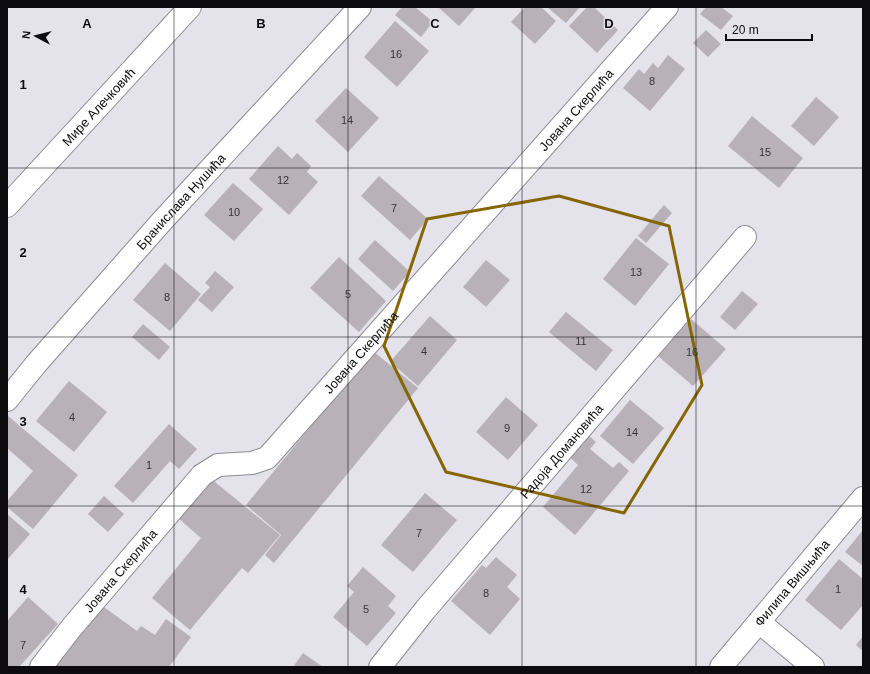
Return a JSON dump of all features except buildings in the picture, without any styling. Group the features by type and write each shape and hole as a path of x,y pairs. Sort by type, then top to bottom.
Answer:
{"street":[{"name":"Мире Алечковић","path":"7,206 190,7"},
{"name":"Бранислава Нушића","path":"7,400 36,364 163,220 360,7"},
{"name":"Јована Скерлића","path":"42,667 72,626 202,475 218,465 252,463 267,458 667,7"},
{"name":"Радоја Домановића","path":"380,667 424,610 745,237"},
{"name":"Филипа Вишњића","path":"721,667 863,498"},
{"path":"759,622 814,667"}],"highlighted area":[{"path":"559,196 669,226 702,385 624,513 446,472 384,346 427,219"}]}
